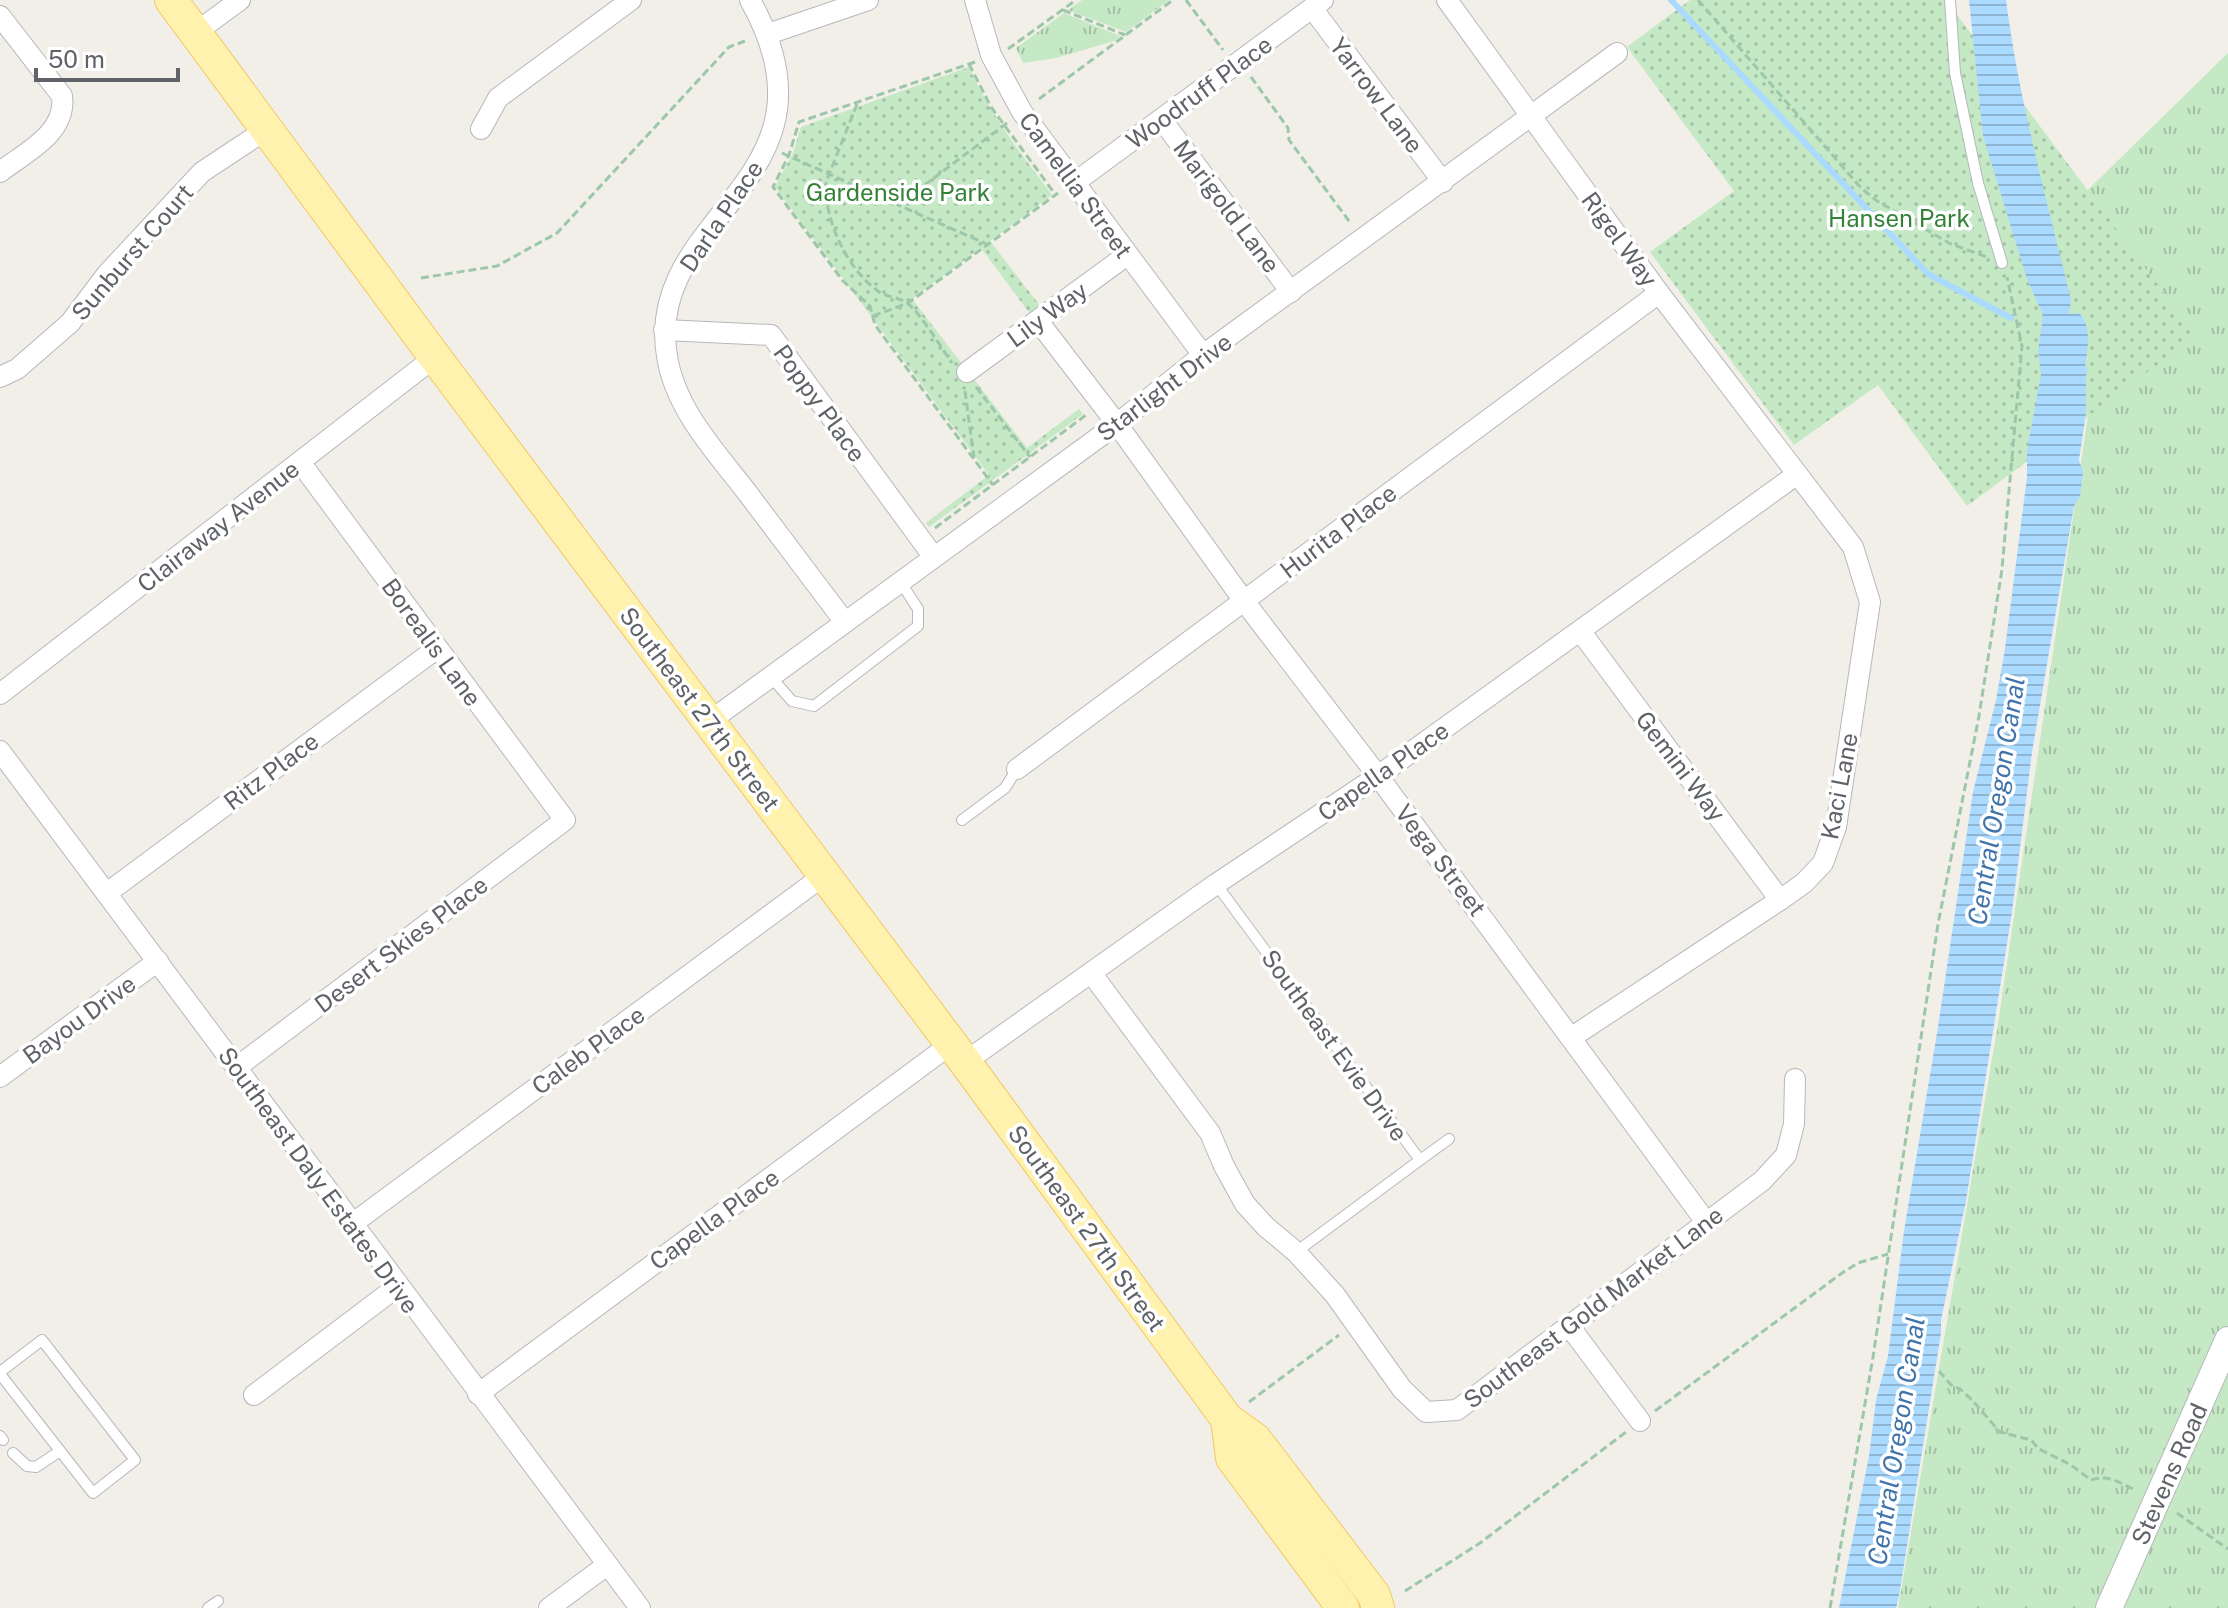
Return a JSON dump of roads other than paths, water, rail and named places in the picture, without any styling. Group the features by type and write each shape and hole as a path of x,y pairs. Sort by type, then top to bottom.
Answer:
{"main road":[{"name":"Southeast 27th Street","path":"171,0 958,1053 1227,1419 1255,1439 1374,1595 1378,1608"},
{"name":"Southeast 27th Street","path":"1227,1419 1232,1458 1343,1608"}],"street":[{"path":"195,33 240,0"},
{"path":"481,129 498,98 631,0"},
{"name":"Darla Place","path":"750,0 768,34 776,63 779,97 776,118 767,148 754,173 698,243 677,281 664,330 667,358 687,410 844,621"},
{"path":"768,34 868,0"},
{"name":"Camellia Street","path":"975,0 991,55 1022,112 1203,355"},
{"name":"Rigel Way","path":"1447,0 1659,293 1796,475"},
{"name":"Woodruff Place","path":"1074,183 1318,4"},
{"name":"Yarrow Lane","path":"1318,4 1443,182"},
{"path":"0,16 62,96 64,112 53,131 0,172"},
{"name":"Starlight Drive","path":"710,721 1617,53"},
{"name":"Marigold Lane","path":"1162,120 1291,292"},
{"name":"Sunburst Court","path":"0,377 17,369 70,323 107,274 202,172 267,129"},
{"name":"Lily Way","path":"963,376 1127,255"},
{"name":"Hurita Place","path":"1017,769 1659,293"},
{"name":"Vega Street","path":"1038,321 1572,1037 1706,1222"},
{"name":"Poppy Place","path":"664,330 771,335 933,556"},
{"name":"Clairaway Avenue","path":"0,694 435,357"},
{"name":"Borealis Lane","path":"300,462 565,820"},
{"name":"Capella Place","path":"478,1394 958,1053 1092,974 1216,884 1378,776 1796,475"},
{"name":"Kaci Lane","path":"1572,1037 1780,900 1804,883 1823,863 1836,827 1870,602 1853,547 1796,475"},
{"name":"Gemini Way","path":"1581,632 1780,900"},
{"name":"Ritz Place","path":"107,893 436,649"},
{"name":"Southeast Daly Estates Drive","path":"0,751 640,1608"},
{"name":"Desert Skies Place","path":"237,1067 565,820"},
{"name":"Caleb Place","path":"352,1224 823,876"},
{"name":"Bayou Drive","path":"0,1077 158,961"},
{"name":"Southeast Gold Market Lane","path":"1092,974 1210,1133 1245,1204 1296,1252 1335,1295 1402,1389 1426,1412 1457,1410 1762,1181 1786,1155 1794,1124 1795,1079"},
{"path":"254,1395 398,1286"},
{"path":"1570,1327 1640,1421"},
{"name":"Stevens Road","path":"2109,1608 2228,1340"},
{"path":"549,1608 607,1565"}],"lane":[{"path":"1950,0 1955,73 1978,183 2002,263"},
{"path":"770,676 792,701 814,706 918,626 918,609 900,581"},
{"path":"962,820 1005,788 1017,769"},
{"name":"Southeast Evie Drive","path":"1216,884 1420,1160 1296,1252"},
{"path":"1420,1160 1449,1139"},
{"path":"42,1340 135,1460 93,1493 0,1373 42,1340"},
{"path":"13,1453 27,1466 36,1467 60,1451"},
{"path":"208,1608 218,1601"}],"water":[{"name":"Central Oregon Canal","path":"1969,0 2006,0 2026,113 2071,300 2069,314 2079,313 2086,325 2086,413 2079,460 2083,472 2080,496 2074,506 2032,752 2012,912 1966,1201 1941,1320 1899,1596 1896,1608 1839,1608 1869,1456 1876,1400 1888,1356 1904,1231 1973,792 2005,649 2027,477 2027,450 2041,375 2038,351 2043,315 2027,279 1983,136"}],"waterway":[{"path":"1671,0 1928,274 2011,318"}],"park label":[{"name":"Gardenside Park","path":"898,192"},
{"name":"Hansen Park","path":"1899,218"}]}
